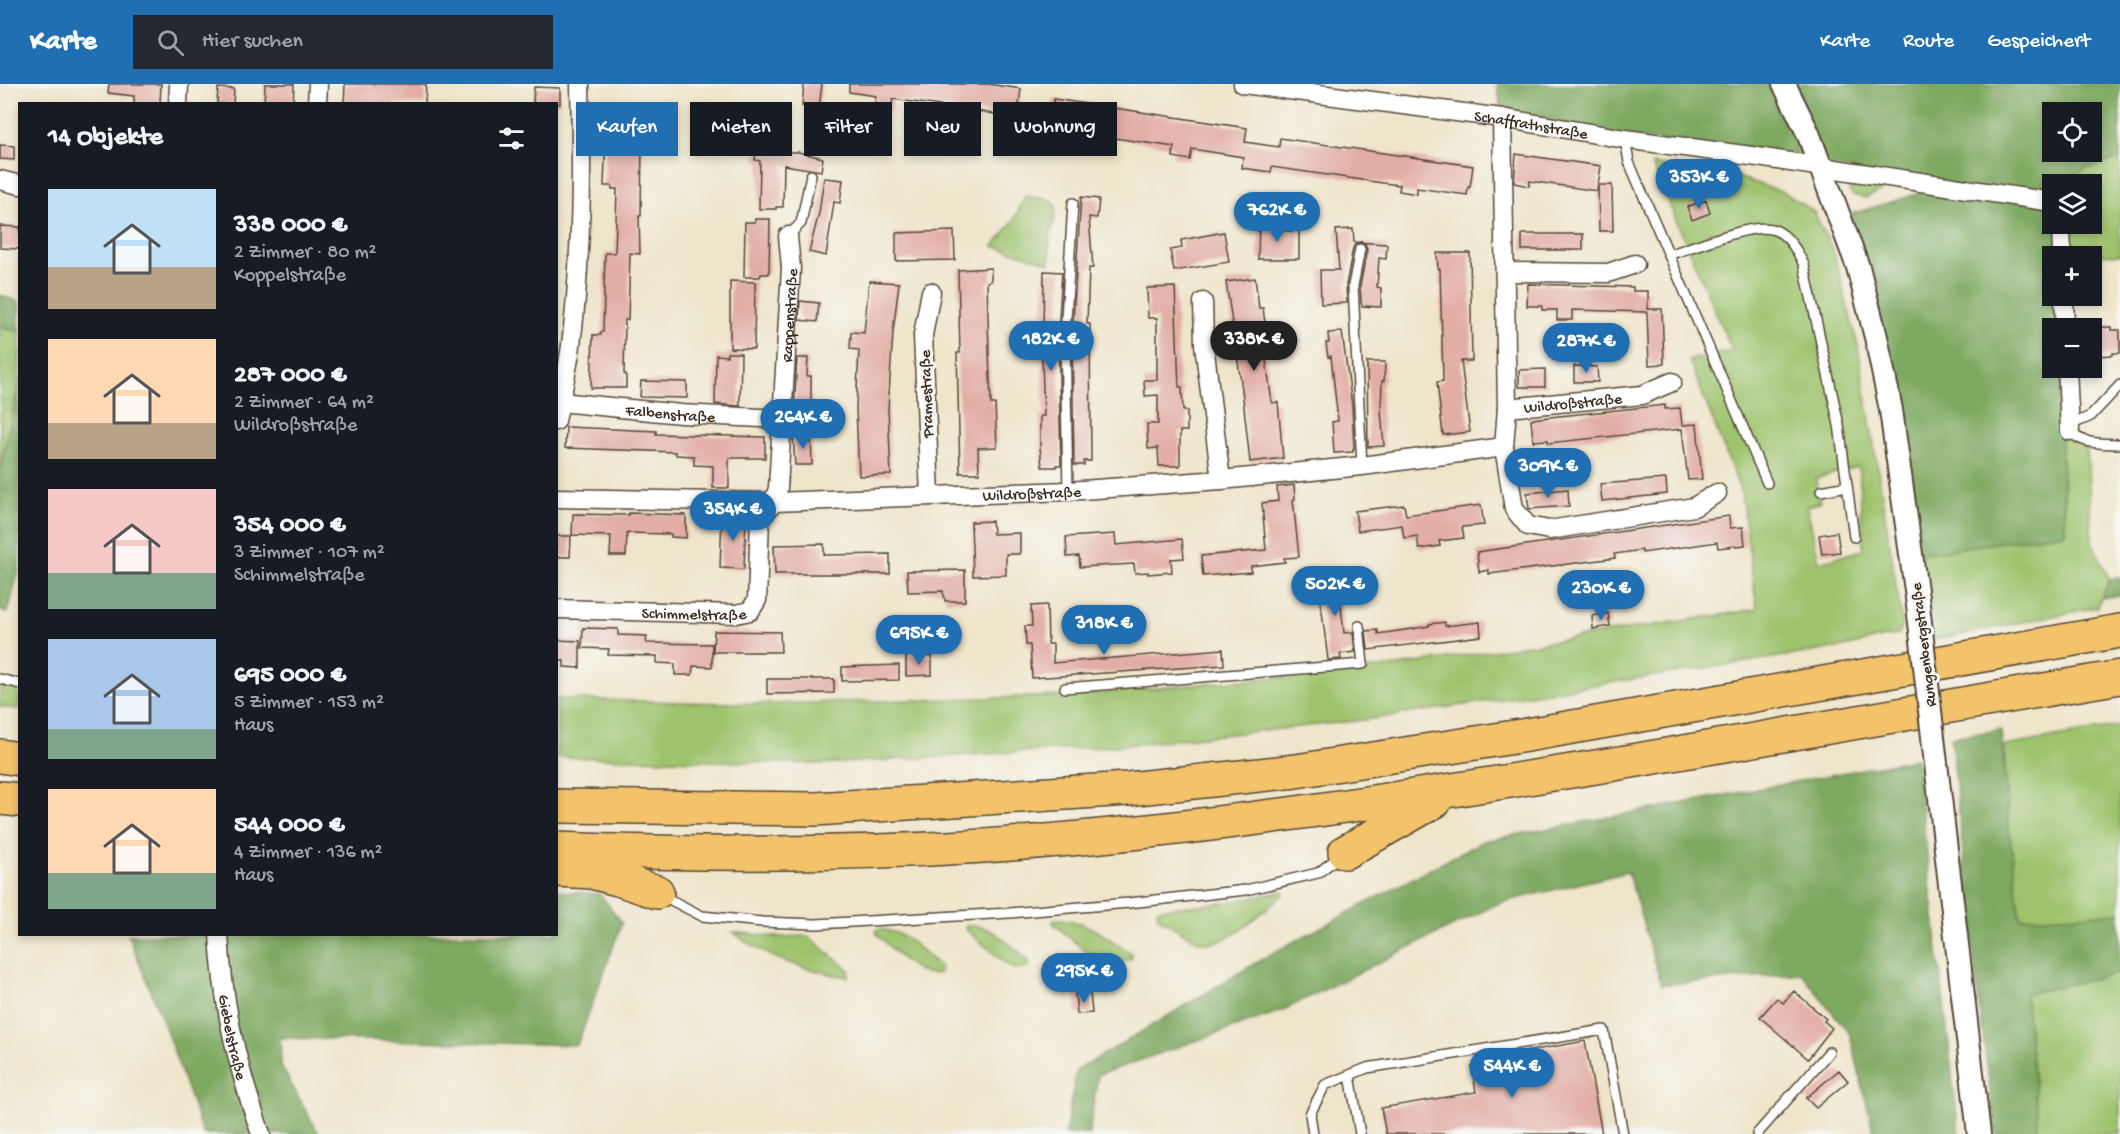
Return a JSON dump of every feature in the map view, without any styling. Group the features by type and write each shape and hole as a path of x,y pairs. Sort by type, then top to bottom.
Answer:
{"highway":[{"path":"558,807 815,809 1128,789 1296,771 1527,735 2120,631"},
{"path":"558,849 666,854 836,852 983,846 1129,833 1326,810 1452,791 1911,715 2120,677"},
{"path":"0,756 18,759"},
{"path":"1345,852 1452,791"},
{"path":"0,798 18,800"},
{"path":"558,870 592,872 657,892"}],"street":[{"path":"178,102 179,84"},
{"path":"317,102 318,84"},
{"path":"558,412 571,346 578,266 582,162 580,84"},
{"name":"Schaffrathstraße","path":"1243,84 1502,118 1625,139 1819,166"},
{"name":"Rungenbergstraße","path":"1784,84 1808,133 1858,267 1891,410 1918,606 1979,1134"},
{"name":"Wildroßstraße","path":"1502,118 1507,408 1504,447 1514,508 1528,526 1549,530 1694,507 1717,493"},
{"path":"1819,166 2042,200"},
{"path":"0,180 18,184"},
{"name":"Rappenstraße","path":"774,502 778,488 791,268 788,236"},
{"path":"1505,272 1608,273 1635,264"},
{"name":"Pramestraße","path":"930,496 923,335 931,292"},
{"path":"1203,302 1204,344 1221,480"},
{"path":"2068,378 2070,428"},
{"name":"Wildroßstraße","path":"1507,408 1642,395 1672,382"},
{"name":"Falbenstraße","path":"560,402 681,414 783,419"},
{"name":"Wildroßstraße","path":"558,498 774,502 1068,491 1221,480 1362,466 1504,447"},
{"name":"Schimmelstraße","path":"558,609 736,614 750,611 757,600 760,519 774,502"},
{"name":"Giebelstraße","path":"219,936 228,1021 243,1084 261,1134"}],"lane":[{"path":"1625,139 1629,162 1767,483"},
{"path":"788,236 801,223 811,175"},
{"path":"1068,491 1065,336 1073,202"},
{"path":"1668,255 1757,227 1773,229 1796,247 1804,265 1836,413 1854,537"},
{"path":"1359,249 1353,286 1362,466"},
{"path":"2120,385 2091,416 2070,428 2076,438 2092,442 2120,444"},
{"path":"1821,491 1847,486"},
{"path":"1065,688 1363,664 1359,626"},
{"path":"0,679 18,684"},
{"path":"657,892 702,916 762,922 816,924 1009,913 1246,890 1318,873 1345,852"},
{"path":"1313,1134 1310,1114 1325,1085 1367,1068 1604,1030 1623,1134"},
{"path":"1757,1134 1829,1052"},
{"path":"1350,1075 1360,1134"}],"green space":[{"path":"1497,84 2120,84 2120,159 2087,168 2077,174 2042,174 2042,199 1502,118"},
{"path":"2120,159 2120,255 2102,254 2102,246 2065,246 2064,234 2102,234 2102,174 2076,174 2087,167"},
{"path":"1652,164 1724,172 1785,193 1814,212 1834,253 1858,347 1903,627 1898,634 1844,647 1365,720 1116,746 822,764 558,757 558,699 767,704 1067,696 1391,667 1757,609 1741,492 1689,360 1732,351","holes":["1859,467 1863,550 1819,562 1807,506 1820,503 1816,478"]},
{"path":"1859,180 1893,185 1865,198 1852,195 1849,189"},
{"path":"1927,187 2042,204 2042,234 2057,234 2058,246 2042,246 2042,306 2061,306 2061,318 2042,318 2042,378 2064,378 2066,429 2060,434 2065,533 1919,554 1848,215 1914,195"},
{"path":"1025,196 1051,200 1056,205 1049,240 1050,263 994,246 1014,220"},
{"path":"0,295 18,302 18,332 0,327"},
{"path":"0,327 18,332 18,389 0,470"},
{"path":"18,389 18,573 8,613 0,611 0,470"},
{"path":"2060,434 2087,448 2092,542 2110,579 2097,607 1934,640 1919,554 2065,533"},
{"path":"2120,578 2120,595 2101,598 2110,579"},
{"path":"0,680 18,684 18,709 0,707"},
{"path":"2120,726 2120,913 2020,919 2009,827 2004,746"},
{"path":"2001,730 2020,918 2120,913 2120,973 2025,994 2039,1134 1996,1134 1978,998 1951,737"},
{"path":"1916,759 1959,1134 1874,1134 1850,1034 1801,973 1661,985 1628,872 1499,903 1281,1011 1098,1075 1089,1134 1065,1134 1076,1071 1269,955 1483,841"},
{"path":"558,891 600,894 622,923 577,1045 280,1038 281,1066 319,1134 203,1134 164,1024 128,936 558,936"},
{"path":"1283,891 1284,894 1247,924 1216,942 1207,943 1195,940 1158,917 1157,913 1158,909 1231,902"},
{"path":"1054,919 1075,922 1095,930 1131,953 1131,959 1097,961 1055,925"},
{"path":"966,925 985,928 1001,937 1030,962 1028,968 1010,967 965,929"},
{"path":"877,929 896,933 912,942 941,967 940,973 922,972 913,967 876,933"},
{"path":"733,932 776,937 808,936 849,970 849,975 847,977 831,974 787,962 759,949"},
{"path":"2120,973 2120,1134 2039,1134 2025,994"}],"building":[{"path":"109,84 161,84 160,102 134,102 134,96 108,93"},
{"path":"265,84 294,84 293,102 264,102"},
{"path":"345,84 426,84 425,102 344,102"},
{"path":"804,84 822,84 820,102 804,102 804,106 802,106"},
{"path":"849,84 988,84 1021,89 1019,102 993,102 993,114 981,112 981,102 913,102 893,99 892,105 892,102 875,102 876,96 849,92"},
{"path":"534,87 560,88 560,104 558,102 533,102"},
{"path":"218,88 234,89 233,102 217,102"},
{"path":"1054,99 1074,102 1054,102"},
{"path":"1117,108 1247,128 1245,142 1279,147 1280,138 1473,166 1467,195 1417,188 1417,194 1399,191 1400,185 1272,167 1271,172 1242,168 1243,157 1192,149 1190,160 1173,157 1174,147 1117,138"},
{"path":"0,145 14,146 14,160 0,159"},
{"path":"792,152 823,158 821,171 784,165 783,207 776,207 776,209 759,209 760,161 755,160 756,156 792,156"},
{"path":"1516,154 1601,166 1597,191 1530,181 1529,186 1514,183"},
{"path":"605,156 642,156 640,254 630,253 628,320 625,320 626,388 591,388 593,335 601,335 603,332 605,253 615,253 617,189 604,186"},
{"path":"824,178 843,180 840,203 834,202 826,256 809,252 819,213"},
{"path":"1598,185 1612,185 1613,231 1599,231"},
{"path":"1081,197 1099,199 1097,218 1089,217 1093,268 1089,268 1087,324 1090,324 1091,461 1084,461 1084,465 1074,465 1072,336"},
{"path":"1706,200 1710,213 1692,220 1687,207"},
{"path":"755,219 770,219 769,274 761,274 760,277 744,277 745,222 755,222"},
{"path":"1259,219 1274,221 1274,231 1299,231 1299,259 1258,259"},
{"path":"0,226 18,227 18,249 0,248"},
{"path":"1353,229 1354,242 1360,242 1353,248 1346,285 1347,303 1321,304 1320,270 1339,270 1336,230"},
{"path":"954,231 955,260 896,261 896,233"},
{"path":"1224,232 1229,262 1174,271 1170,250 1182,248 1181,240"},
{"path":"1522,234 1583,234 1583,250 1522,250"},
{"path":"1362,242 1387,244 1386,259 1379,258 1377,287 1381,288 1381,307 1362,306 1360,286 1367,250"},
{"path":"1437,253 1470,253 1472,361 1461,361 1470,432 1443,435 1437,382 1443,381 1440,269 1438,269"},
{"path":"991,268 991,281 987,282 989,352 991,404 995,404 997,447 978,448 979,473 960,473 957,353 960,353 958,270"},
{"path":"1044,271 1062,272 1058,336 1061,465 1057,467 1042,467 1040,447 1040,416 1044,416 1041,330 1043,330"},
{"path":"1255,278 1259,308 1263,308 1266,330 1262,330 1272,403 1278,402 1283,458 1250,462 1226,282"},
{"path":"730,281 755,282 754,349 730,348"},
{"path":"869,281 899,283 888,409 891,475 859,476 856,408 859,350 850,349 851,332 864,333"},
{"path":"1528,284 1633,287 1633,291 1648,291 1648,309 1662,309 1664,364 1649,365 1647,312 1572,310 1572,320 1557,320 1557,310 1542,310 1542,306 1527,306"},
{"path":"1175,287 1179,387 1182,387 1183,411 1187,411 1187,431 1180,431 1180,466 1159,466 1158,448 1148,449 1147,424 1158,424 1158,395 1145,396 1144,380 1157,380 1157,318 1148,318 1147,288"},
{"path":"800,301 819,303 817,322 799,320"},
{"path":"2102,327 2120,330 2120,353 2113,353 2113,355 2102,356"},
{"path":"1342,332 1352,405 1354,449 1353,452 1334,453 1332,422 1338,421 1331,356 1328,357 1326,343 1329,343 1328,333"},
{"path":"727,353 741,353 740,406 715,404 716,355 727,356"},
{"path":"797,358 808,358 807,376 811,376 811,414 794,413"},
{"path":"1367,362 1385,362 1381,410 1384,446 1368,447"},
{"path":"1574,366 1597,367 1598,382 1574,382"},
{"path":"1545,369 1545,387 1519,387 1519,370"},
{"path":"641,381 687,382 687,398 640,397"},
{"path":"1665,405 1665,409 1680,408 1682,425 1697,424 1702,479 1688,480 1682,429 1548,443 1548,440 1533,441 1531,419"},
{"path":"566,427 656,431 656,434 765,437 765,458 729,458 729,488 713,488 713,466 694,465 694,456 676,455 676,452 565,448"},
{"path":"793,436 811,436 812,465 795,465"},
{"path":"1666,479 1667,494 1602,501 1600,484"},
{"path":"1294,485 1295,499 1293,500 1299,557 1284,558 1285,562 1251,566 1251,572 1203,576 1201,556 1266,550 1262,503 1278,501 1277,487"},
{"path":"1568,489 1569,506 1529,509 1527,493"},
{"path":"1404,505 1406,515 1481,505 1484,525 1462,527 1464,538 1439,541 1440,546 1419,549 1417,536 1404,538 1402,525 1358,531 1355,511"},
{"path":"629,513 686,515 686,538 671,537 671,534 627,533 626,556 610,556 611,536 572,535 573,514 629,515"},
{"path":"722,516 746,517 744,569 720,568"},
{"path":"1729,516 1730,528 1743,527 1745,545 1718,548 1717,542 1642,553 1642,550 1614,554 1615,558 1489,574 1489,570 1479,572 1477,552"},
{"path":"992,521 993,534 1020,533 1020,554 1006,554 1006,575 973,576 971,522"},
{"path":"1837,532 1840,552 1822,554 1819,535"},
{"path":"1115,534 1116,545 1182,539 1184,558 1171,559 1172,572 1148,574 1148,572 1135,573 1134,564 1080,567 1079,556 1067,557 1066,537"},
{"path":"558,536 571,536 570,557 558,557"},
{"path":"824,544 824,555 890,554 890,574 775,574 774,545"},
{"path":"1339,567 1344,633 1353,632 1355,652 1340,654 1341,659 1328,660 1319,587 1328,586 1325,569"},
{"path":"965,570 965,601 945,601 943,591 908,592 907,571"},
{"path":"1047,605 1048,644 1053,644 1053,663 1223,649 1224,665 1032,678 1030,645 1026,645 1025,626 1032,626 1031,606"},
{"path":"1608,613 1610,626 1593,629 1592,616"},
{"path":"1445,622 1445,626 1480,622 1481,636 1368,650 1366,631 1378,630 1378,634"},
{"path":"583,628 618,629 618,635 647,636 646,643 712,644 712,667 693,666 692,675 675,675 675,664 657,663 657,656 608,655 609,649 582,648"},
{"path":"714,631 780,632 781,652 713,652"},
{"path":"558,640 580,641 580,668 564,667 564,661 558,660"},
{"path":"906,656 932,656 932,675 906,676"},
{"path":"899,665 899,680 842,681 842,667"},
{"path":"767,679 834,679 834,693 767,694"},
{"path":"1794,991 1826,1019 1824,1021 1832,1028 1808,1059 1760,1017 1777,998 1783,1003"},
{"path":"1090,993 1092,1013 1077,1014 1075,994"},
{"path":"1585,1041 1602,1134 1386,1134 1381,1108 1476,1092 1472,1067 1491,1064 1490,1058"},
{"path":"1839,1070 1848,1081 1816,1108 1806,1098"}]}
